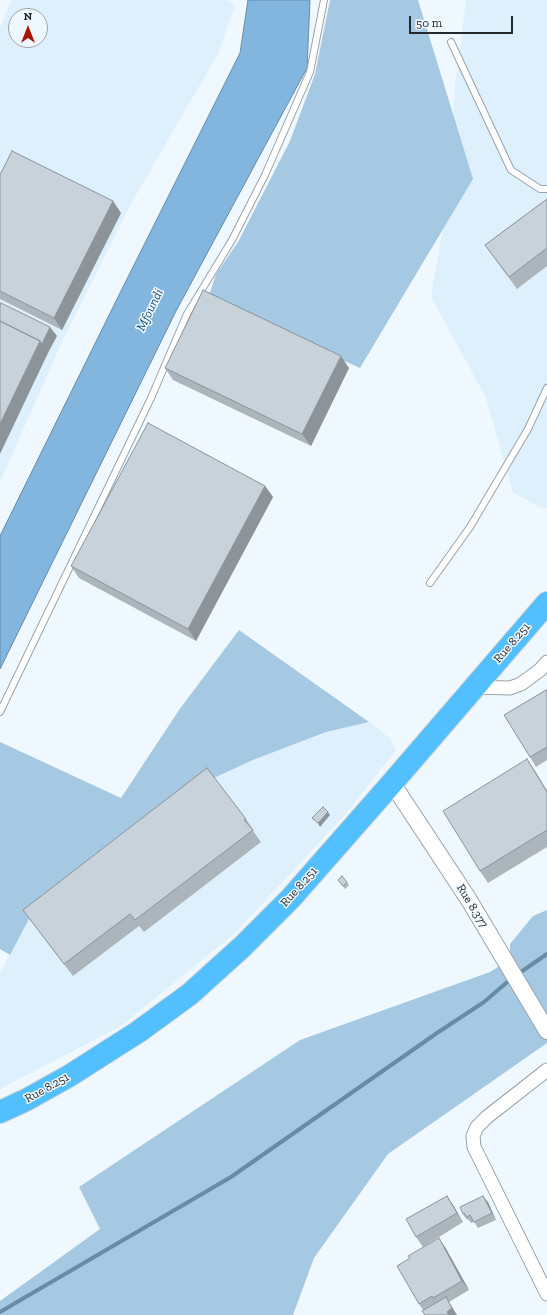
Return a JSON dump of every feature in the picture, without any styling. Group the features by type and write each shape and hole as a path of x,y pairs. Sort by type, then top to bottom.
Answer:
{"highway":[{"name":"Rue 8.251","path":"0,1112 26,1100 75,1072 138,1032 190,994 242,947 291,898 547,603"}],"street":[{"path":"473,687 510,688 521,684 540,670 547,662"},
{"name":"Rue 8.377","path":"392,783 469,900 547,1032"},
{"path":"547,1070 487,1117 477,1128 473,1136 474,1147 547,1294"}],"lane":[{"path":"0,712 151,398 187,314 232,240 265,175 310,72 324,0"},
{"path":"451,42 511,170 540,189 547,189"},
{"path":"430,583 470,527 528,429 547,388"}],"shaded area":[{"path":"11,0 227,0 235,5 218,54 132,202 63,340 0,482 0,28"},
{"path":"330,0 418,0 473,179 360,368 208,299 216,274 238,242 290,141 315,74"},
{"path":"466,0 547,0 547,508 540,508 513,492 486,398 431,297 449,192 455,86"},
{"path":"239,630 369,722 326,732 253,760 216,777 29,919 10,955 0,949 0,742 121,798 179,710"},
{"path":"369,722 390,738 396,750 344,816 234,934 121,1026 0,1089 0,973 29,919 216,777 253,760 326,732"},
{"path":"547,910 547,1043 388,1154 314,1258 293,1315 0,1315 0,1301 100,1229 79,1187 300,1040 490,972 510,959 510,944 533,916"}],"water":[{"name":"Mfoundi","path":"248,0 310,0 307,68 176,311 0,669 0,536 240,53"}],"building":[{"path":"12,151 113,201 54,318 0,291 0,175"},
{"path":"547,199 547,248 509,277 485,245"},
{"path":"203,290 341,356 302,434 165,368"},
{"path":"1,303 50,327 42,344 40,341 0,321"},
{"path":"0,321 40,341 0,424"},
{"path":"148,423 265,486 188,629 71,566"},
{"path":"546,690 547,747 530,757 504,715"},
{"path":"527,759 547,792 547,830 480,871 443,811"},
{"path":"207,768 246,819 244,820 253,830 135,920 130,914 64,964 23,910"},
{"path":"323,807 328,812 318,823 312,818"},
{"path":"342,876 347,882 343,886 338,880"},
{"path":"447,1196 457,1213 416,1237 406,1219"},
{"path":"483,1196 492,1213 474,1222 470,1215 467,1217 464,1213 463,1214 460,1207"},
{"path":"439,1238 462,1281 433,1298 432,1296 419,1304 397,1266 410,1258 408,1256"},
{"path":"446,1297 452,1308 447,1312 449,1315 425,1315 422,1311"}],"waterway":[{"path":"518,974 547,954"},
{"path":"0,1312 231,1177 437,1033 484,1002 512,978"}]}
